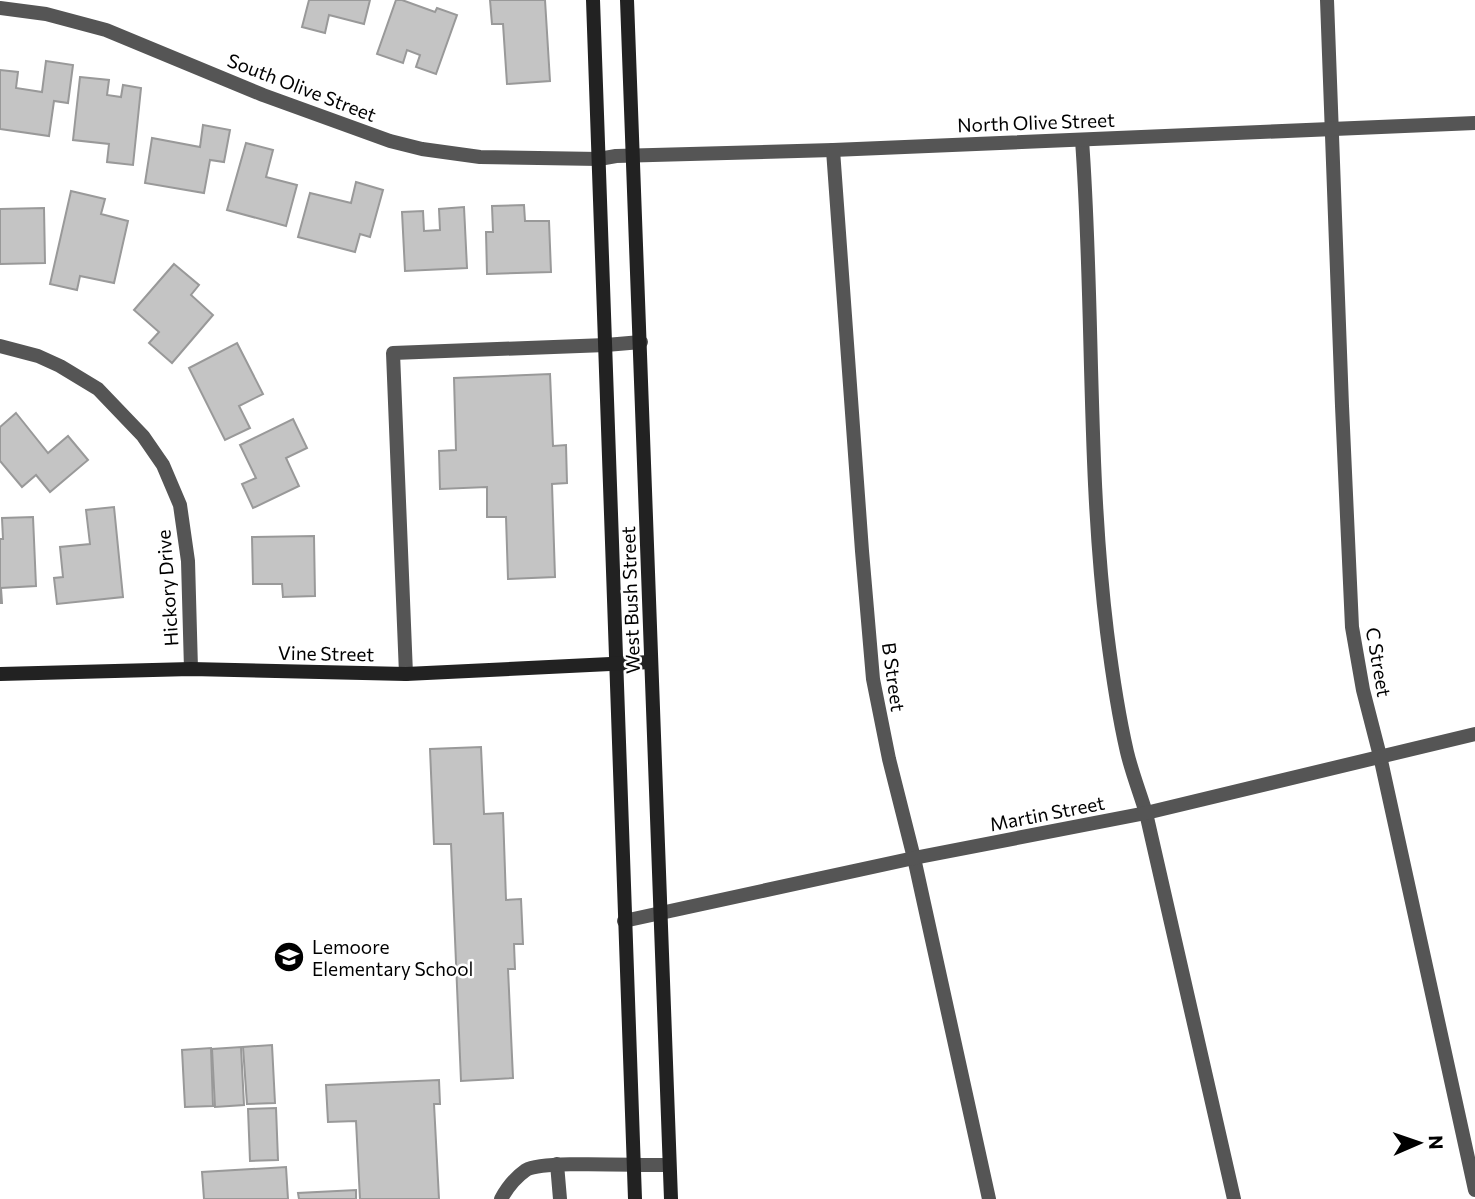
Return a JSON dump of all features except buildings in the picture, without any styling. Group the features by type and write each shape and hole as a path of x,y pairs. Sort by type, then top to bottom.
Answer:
{"main road":[{"name":"West Bush Street","path":"593,0 635,1199"},
{"name":"West Bush Street","path":"627,0 671,1199"},
{"name":"Vine Street","path":"0,674 191,669 406,674 652,662"}],"street":[{"name":"C Street","path":"1326,0 1352,627 1363,690 1380,756 1475,1190"},
{"name":"South Olive Street","path":"0,8 46,13 106,30 263,95 390,141 422,149 480,157 599,159"},
{"name":"North Olive Street","path":"599,159 1475,123"},
{"path":"1082,140 1087,212 1094,460 1101,580 1113,676 1127,753 1146,813 1234,1199"},
{"name":"B Street","path":"833,150 873,679 989,1199"},
{"path":"406,674 393,353 641,342"},
{"name":"Hickory Drive","path":"0,346 61,366 97,389 143,436 163,465 180,505 188,561 191,669"},
{"name":"Martin Street","path":"624,921 914,858 1146,813 1475,734"},
{"path":"501,1199 506,1189 528,1169 557,1164 670,1165"},
{"path":"557,1164 560,1199"}],"place":[{"name":"Lemoore Elementary School","path":"289,957"}]}
